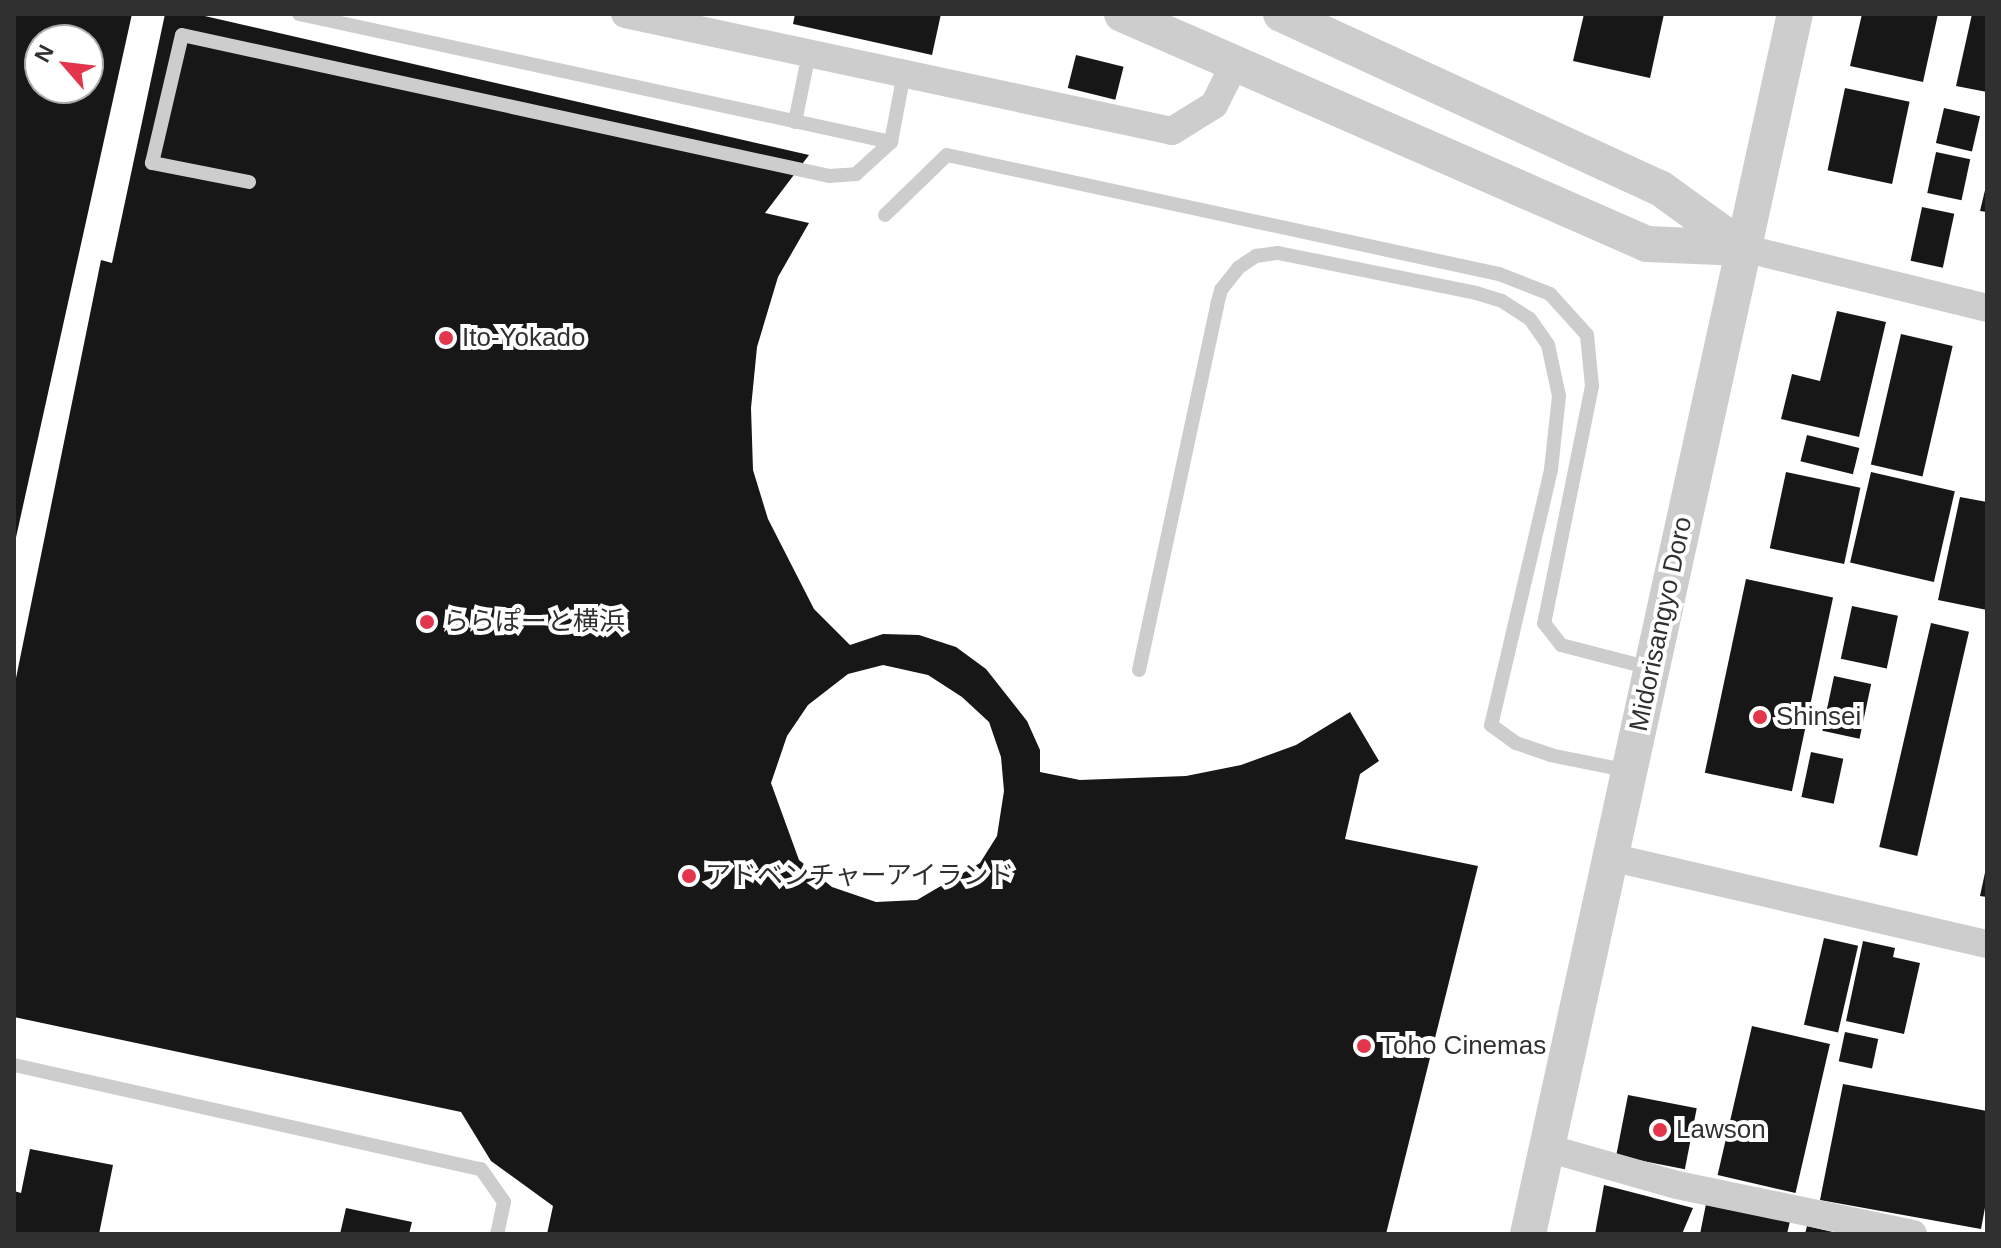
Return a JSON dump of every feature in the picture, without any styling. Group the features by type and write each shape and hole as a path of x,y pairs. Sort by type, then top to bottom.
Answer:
{"street":[{"path":"625,14 1172,131 1214,105 1233,67"},
{"path":"1122,14 1233,67 1647,244 1743,248 1987,308"},
{"path":"1281,14 1660,188 1743,248"},
{"name":"Midorisangyo Doro","path":"1528,1234 1795,14"},
{"path":"1610,857 1987,944"},
{"path":"1547,1148 1677,1185 1913,1234"}],"lane":[{"path":"299,14 891,142"},
{"path":"249,182 152,163 182,35 829,176 856,174 891,142 904,73"},
{"path":"795,122 809,53"},
{"path":"885,215 947,155 1499,274 1550,294 1587,335 1592,386 1544,623 1561,645 1651,669"},
{"path":"1139,670 1221,290 1256,256 1278,253 1502,301 1530,319 1548,345 1559,396 1551,470 1491,725 1516,743 1550,755 1629,772"},
{"path":"14,1065 481,1169 504,1202 497,1234"}],"building":[{"path":"14,14 132,14 15,542"},
{"name":"ららぽーと横浜","path":"165,14 196,14 809,155 765,213 809,223 778,277 757,347 751,408 753,470 768,519 814,609 850,645 883,634 919,635 956,647 986,669 1027,721 1040,750 1040,772 1080,780 1186,776 1241,765 1296,745 1350,712 1379,761 1360,774 1345,839 1478,866 1386,1234 547,1234 553,1206 491,1161 461,1112 14,1017 14,688 101,260 112,263","holes":["883,665 928,675 962,697 989,722 1001,757 1004,791 997,836 980,863 917,900 876,902 832,887 799,860 771,783 787,736 808,705 848,674"]},
{"path":"795,14 941,14 932,55 793,24"},
{"path":"1584,14 1664,14 1650,78 1573,61"},
{"path":"1862,14 1938,14 1923,82 1850,66"},
{"path":"1972,14 1987,14 1987,92 1956,86"},
{"path":"1076,55 1124,67 1115,100 1068,88"},
{"path":"1845,88 1910,102 1892,184 1828,170"},
{"path":"1944,108 1980,116 1972,151 1936,143"},
{"path":"1936,152 1970,159 1962,200 1927,193"},
{"path":"1987,186 1987,212 1980,211"},
{"path":"1922,207 1954,214 1943,268 1911,261"},
{"path":"1837,311 1886,322 1859,437 1781,419 1792,374 1820,381"},
{"path":"1901,334 1953,346 1922,476 1871,465"},
{"path":"1807,435 1859,448 1853,474 1800,461"},
{"path":"1786,472 1860,488 1844,564 1770,548"},
{"path":"1871,472 1955,491 1934,582 1850,563"},
{"path":"1960,497 1987,502 1987,610 1938,600"},
{"name":"Shinsei","path":"1746,579 1833,598 1792,791 1705,773"},
{"path":"1852,606 1898,616 1887,669 1841,659"},
{"path":"1931,623 1969,632 1917,856 1879,847"},
{"path":"1834,676 1871,684 1860,739 1822,731"},
{"path":"1811,752 1843,759 1834,804 1801,797"},
{"path":"1987,868 1987,897 1980,896"},
{"path":"1824,938 1858,946 1838,1033 1804,1025"},
{"path":"1863,941 1895,948 1893,957 1920,963 1904,1034 1846,1021"},
{"path":"1752,1026 1830,1044 1796,1193 1718,1175"},
{"path":"1845,1032 1878,1039 1872,1068 1839,1061"},
{"path":"1843,1084 1987,1111 1987,1197 1981,1229 1820,1200"},
{"path":"1628,1095 1697,1108 1685,1169 1616,1156"},
{"path":"30,1149 113,1165 99,1234 14,1234 14,1191 21,1193"},
{"path":"1604,1185 1693,1208 1682,1234 1595,1234"},
{"path":"1707,1199 1791,1217 1787,1234 1700,1234"},
{"path":"346,1208 412,1222 409,1234 340,1234"},
{"path":"1807,1226 1837,1233 1837,1234 1805,1234"}],"place":[{"name":"Ito-Yokado","path":"446,338"},
{"name":"ららぽーと横浜","path":"427,622"},
{"name":"Shinsei","path":"1760,717"},
{"name":"アドベンチャーアイランド","path":"689,876"},
{"name":"Toho Cinemas","path":"1364,1046"},
{"name":"Lawson","path":"1660,1130"}]}
